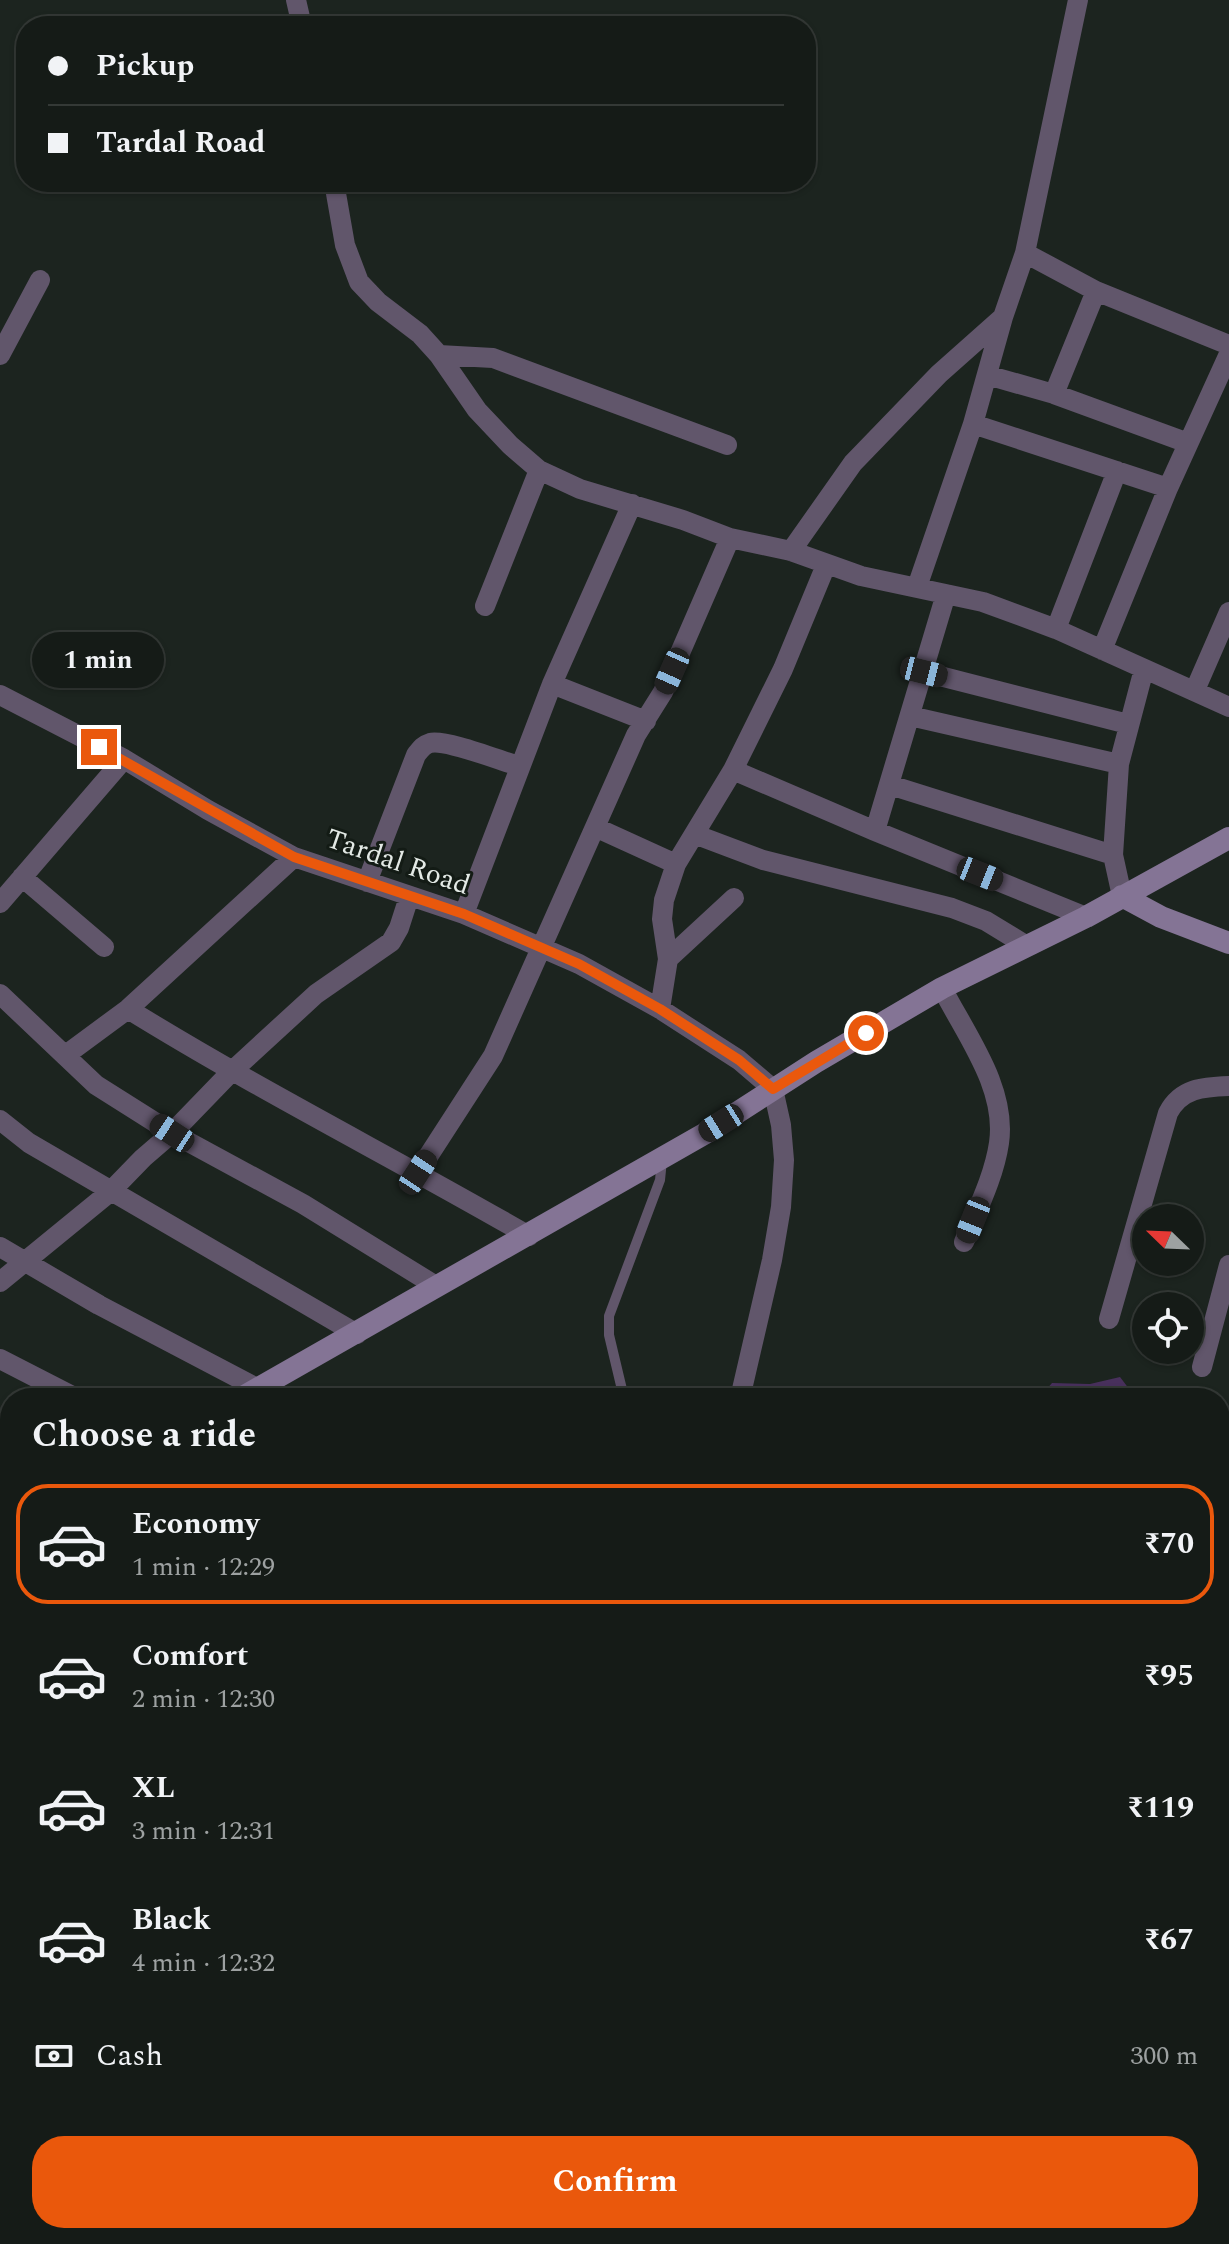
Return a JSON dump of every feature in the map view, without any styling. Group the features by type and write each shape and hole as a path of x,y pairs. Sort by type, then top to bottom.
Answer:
{"main road":[{"path":"258,1388 529,1236 942,988 1086,917 1229,838"},
{"path":"1122,896 1161,917 1229,943"}],"street":[{"path":"917,587 973,424 1003,317 1025,253 1078,0"},
{"path":"336,192 345,245 359,282 378,302 420,334 439,355 477,410 539,470 580,489 683,520 730,538 791,551 861,576 983,602 1056,629 1229,707"},
{"path":"1025,253 1096,291 1229,345"},
{"path":"0,355 40,280"},
{"path":"1054,394 1096,291"},
{"path":"791,551 853,463 939,374 1003,317"},
{"path":"1102,650 1188,443 1223,380 1229,354"},
{"path":"439,355 493,358 727,445"},
{"path":"987,375 1054,394 1188,443"},
{"path":"973,424 1168,488"},
{"path":"485,606 539,470"},
{"path":"1056,629 1117,471"},
{"path":"464,914 552,684 632,504"},
{"path":"418,1172 493,1056 636,735 663,692 730,538"},
{"path":"660,1009 668,959 662,919 664,900 676,864 733,770 783,669 826,565"},
{"path":"875,831 946,594"},
{"path":"1195,690 1229,612"},
{"path":"1122,896 1113,855 1119,764 1144,669"},
{"path":"924,672 1128,724"},
{"path":"552,684 646,721"},
{"name":"Tardal Road","path":"0,695 124,759 294,857 464,914 579,964 660,1009 739,1060 773,1089"},
{"path":"910,716 1119,764"},
{"path":"367,882 416,755 423,746 434,742 447,744 519,766"},
{"path":"0,903 124,759"},
{"path":"733,770 1086,917"},
{"path":"890,785 1113,855"},
{"path":"597,828 676,864"},
{"path":"694,834 763,860 952,908 1009,932 1027,946"},
{"path":"67,1054 128,1009 294,857"},
{"path":"22,877 104,947"},
{"path":"0,1282 110,1192 231,1072 316,994 391,942 409,897"},
{"path":"668,959 734,898"},
{"path":"942,988 992,1083 1001,1115 999,1143 991,1175 964,1242"},
{"path":"0,994 67,1054 96,1085 172,1133 303,1204 436,1286"},
{"path":"128,1009 231,1072 418,1172 529,1236"},
{"path":"1109,1319 1173,1102 1185,1093 1203,1087 1229,1086"},
{"path":"742,1388 781,1207 784,1160 773,1089"},
{"path":"0,1120 29,1143 110,1192 357,1334"},
{"path":"0,1247 240,1388"},
{"path":"1202,1367 1229,1265"},
{"path":"0,1359 57,1388"}],"lane":[{"path":"622,1388 609,1335 609,1316 660,1180 662,1158"}],"shaded area":[{"path":"1120,1377 1128,1388 1048,1388 1052,1383 1090,1384"}],"route":[{"path":"99,747 294,857 464,914 579,964 660,1009 739,1060 773,1089 866,1033"}]}
